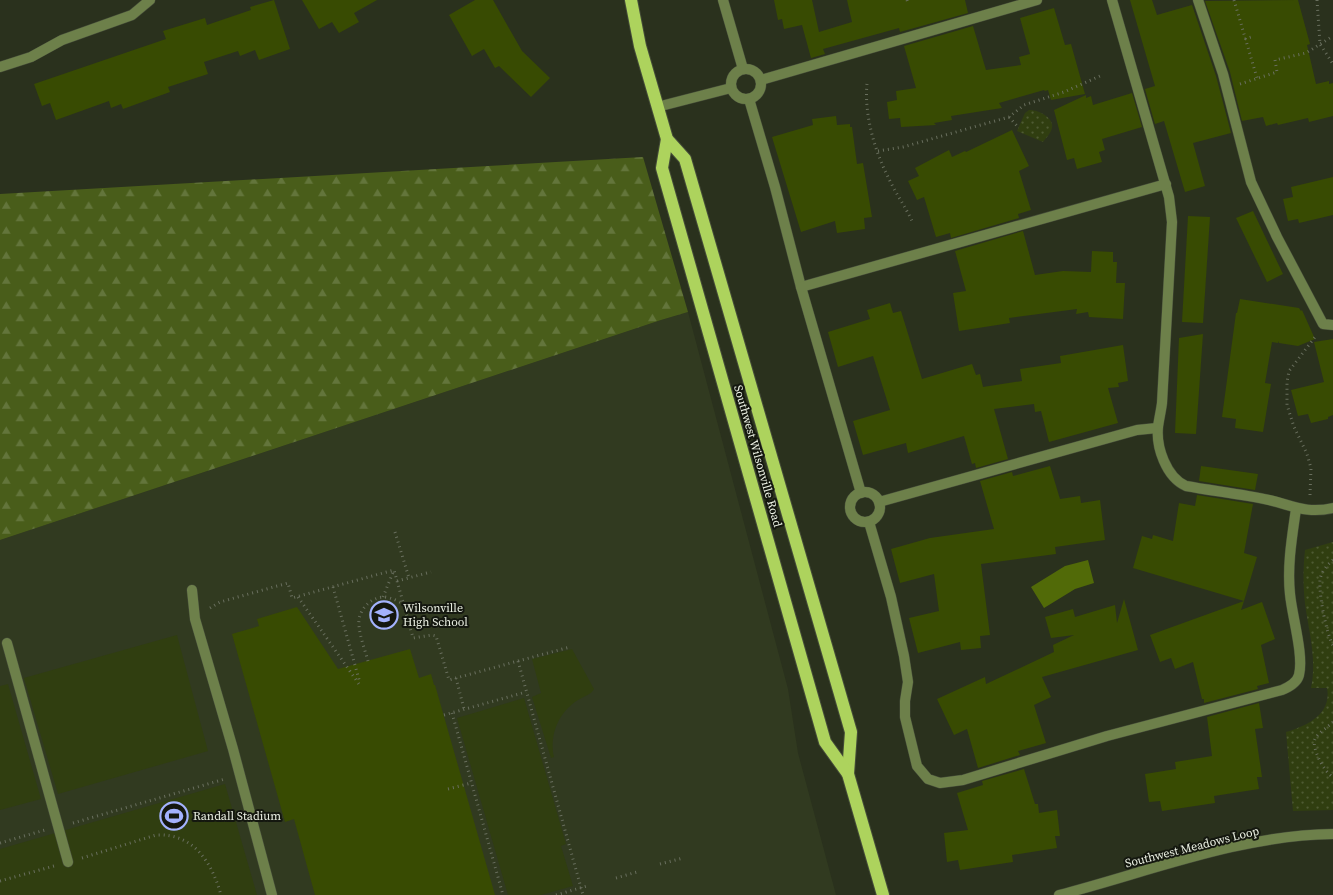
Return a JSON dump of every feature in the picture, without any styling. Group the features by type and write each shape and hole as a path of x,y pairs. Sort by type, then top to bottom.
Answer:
{"main road":[{"name":"Southwest Wilsonville Road","path":"631,0 640,46 667,139 686,159 850,732 848,774 883,895"},
{"name":"Southwest Wilsonville Road","path":"667,139 662,168 794,637 825,742 848,774"}],"street":[{"path":"0,67 31,57 62,40 132,15 150,0"},
{"path":"723,0 742,69"},
{"path":"760,80 1037,0"},
{"path":"1112,0 1166,184 1172,222 1162,403 1158,428 1162,457 1172,475 1179,483 1186,486 1271,500 1296,509 1333,508"},
{"path":"1198,0 1226,88 1251,182 1277,237 1328,324"},
{"path":"742,69 753,70 760,80 760,90 754,97 749,99 739,98 731,88 732,77 742,69"},
{"path":"657,107 731,88"},
{"path":"749,99 861,493"},
{"path":"801,286 1166,184"},
{"path":"879,502 1137,430 1158,428"},
{"path":"861,493 871,494 879,502 878,514 869,522 856,520 850,510 851,501 856,495 861,493"},
{"path":"869,522 891,597 904,656 908,682 904,701 904,717 917,766 928,779 940,783 963,780 1107,736 1282,690 1293,684 1299,674 1299,655 1289,575 1296,509"},
{"path":"192,590 195,619 272,895"},
{"path":"7,644 68,862"},
{"name":"Southwest Meadows Loop","path":"1059,895 1238,846 1292,836 1333,834"}],"path":[{"path":"1234,0 1257,78"},
{"path":"1317,0 1320,44 1333,64"},
{"path":"1245,39 1254,36"},
{"path":"1226,88 1277,72 1274,60 1306,53 1333,36"},
{"path":"878,151 903,147 1009,117 1024,105 1064,92 1100,76"},
{"path":"866,84 867,105 878,151 890,181 912,220"},
{"path":"1009,117 1019,128"},
{"path":"1310,510 1311,468 1287,405 1287,382 1289,371 1328,324"},
{"path":"395,532 409,578"},
{"path":"1333,560 1324,569 1320,578 1325,624 1333,646"},
{"path":"394,570 413,638 432,634 436,636 449,680 570,647"},
{"path":"207,613 212,606 220,602 288,583 292,598 394,570"},
{"path":"383,597 394,570"},
{"path":"397,581 431,572"},
{"path":"298,596 361,687 333,587"},
{"path":"368,661 359,626 360,615 367,605 378,598 392,599 404,604"},
{"path":"518,661 583,895"},
{"path":"456,678 464,709"},
{"path":"444,715 526,692"},
{"path":"452,712 503,895"},
{"path":"1333,722 1314,742 1324,770 1333,777"},
{"path":"58,827 239,775"},
{"path":"448,789 471,783"},
{"path":"0,881 156,835 169,835 180,838 191,845 208,862 221,895"},
{"path":"0,843 24,836"},
{"path":"660,864 683,858"},
{"path":"616,878 636,872"},
{"path":"556,895 587,886"}],"shaded area":[{"path":"1029,110 1041,113 1051,121 1051,130 1043,142 1017,131 1025,113"},
{"name":"Wilsonville High School","path":"688,312 788,689 798,753 836,895 0,895 0,540"},
{"path":"1333,542 1333,810 1293,811 1286,732 1316,718 1326,705 1328,697 1327,688 1311,688 1313,656 1304,597 1305,550"},
{"path":"1088,560 1094,583 1075,589 1044,608 1031,587 1065,566"},
{"path":"177,635 208,751 58,794 24,678"},
{"path":"572,649 594,689 571,705 561,717 554,732 554,757 551,758 532,697 541,693 532,659"},
{"path":"8,684 41,799 0,810 0,686"},
{"path":"524,698 566,844 561,846 573,886 541,895 508,895 457,718"},
{"name":"Randall Stadium","path":"225,784 257,895 0,895 0,849"}],"green space":[{"path":"643,157 688,312 0,540 0,194"}],"building":[{"path":"274,0 290,49 259,60 255,50 240,56 238,51 204,62 208,74 168,87 170,92 123,109 121,104 111,108 109,101 56,120 50,103 42,106 34,84 166,39 163,31 205,18 207,25 251,10 250,7"},
{"path":"302,0 377,0 354,13 359,22 339,33 332,22 319,29"},
{"path":"475,0 493,0 522,51 550,78 531,97 499,66 495,68 484,49 472,56 449,15"},
{"path":"774,0 812,0 819,32 852,22 847,0 965,0 968,13 900,32 899,28 823,49 825,54 811,58 802,25 784,29 782,19 778,20"},
{"path":"1130,0 1152,0 1157,15 1192,5 1216,76 1231,133 1193,143 1205,186 1185,192 1164,121 1155,124 1145,89 1155,86"},
{"path":"1298,0 1310,44 1307,45 1316,84 1329,81 1329,84 1333,83 1333,116 1309,122 1308,118 1266,126 1263,117 1242,121 1230,72 1205,1"},
{"path":"1054,8 1065,45 1071,44 1085,94 1051,100 1048,90 1044,90 999,103 1002,108 951,116 952,120 934,123 936,125 901,127 900,118 889,119 887,102 897,100 896,91 916,88 904,46 973,26 986,70 1021,65 1019,57 1030,54 1020,18"},
{"path":"1132,93 1142,127 1102,139 1105,150 1099,152 1102,162 1077,169 1074,158 1067,160 1054,110 1086,95 1086,98 1091,96 1093,105"},
{"path":"836,116 837,125 850,124 850,127 852,127 857,164 863,163 872,217 864,218 865,229 837,233 835,221 801,232 772,137 813,125 812,119"},
{"path":"1012,130 1029,166 1019,171 1031,210 1018,214 1019,218 951,238 950,233 936,237 924,197 917,200 908,181 919,176 915,168 949,150 952,157"},
{"path":"1333,177 1333,215 1299,223 1298,219 1288,221 1283,199 1293,197 1291,187"},
{"path":"1253,211 1283,274 1267,282 1236,218"},
{"path":"1188,216 1210,217 1203,323 1182,322"},
{"path":"1023,231 1035,275 1063,271 1091,272 1092,251 1113,252 1113,262 1117,262 1116,283 1125,283 1123,319 1089,317 1088,312 1076,314 1077,309 1009,318 1010,323 959,331 953,293 966,291 955,251"},
{"path":"1240,299 1299,308 1302,310 1315,339 1298,346 1279,343 1278,341 1278,343 1272,342 1265,383 1271,384 1263,432 1235,428 1236,419 1222,417 1236,313"},
{"path":"890,303 893,313 901,311 922,379 972,364 976,375 980,374 983,387 1022,381 1020,369 1061,363 1060,356 1123,345 1128,381 1118,383 1119,387 1108,388 1118,423 1049,442 1041,411 1035,412 1034,404 994,409 1008,459 976,468 975,463 972,464 964,436 908,453 906,443 863,455 853,421 890,410 873,356 838,367 828,332 870,319 867,310"},
{"path":"1203,334 1196,434 1175,433 1179,338"},
{"path":"1333,339 1333,415 1328,417 1328,419 1311,423 1308,414 1298,416 1291,390 1324,382 1314,342"},
{"path":"1050,466 1060,499 1080,496 1081,503 1100,500 1105,540 1055,547 1056,554 981,564 990,635 980,636 981,648 961,650 960,642 918,653 909,618 939,611 934,574 900,583 891,549 930,538 994,529 980,481 1012,472 1013,476"},
{"path":"1201,466 1258,474 1255,490 1199,481"},
{"path":"1197,495 1253,504 1244,553 1257,557 1244,601 1133,568 1142,536 1152,539 1153,535 1173,541 1179,503 1195,506"},
{"path":"1124,599 1138,650 1042,677 1051,697 1034,705 1046,743 1018,751 1020,755 978,768 967,729 954,735 937,699 985,677 986,684 1054,652 1053,645 1074,635 1051,638 1045,617 1073,609 1075,617 1115,605 1117,623"},
{"path":"1244,601 1241,610 1262,602 1275,639 1261,645 1269,683 1257,686 1258,689 1204,703 1193,662 1175,669 1171,658 1160,662 1150,635"},
{"name":"Wilsonville High School","path":"297,607 338,669 410,649 419,678 431,674 495,895 315,895 294,819 285,822 232,634 259,626 257,619"},
{"path":"1259,703 1263,728 1255,729 1262,777 1257,777 1259,789 1214,796 1215,803 1162,811 1160,801 1149,802 1145,774 1176,769 1175,762 1212,756 1207,717"},
{"path":"1024,769 1035,804 1038,804 1039,813 1057,810 1060,836 1055,836 1057,848 1012,855 1013,862 960,870 958,860 947,862 944,833 968,830 957,793 983,785 982,781"}],"place":[{"name":"Wilsonville High School","path":"384,615"},
{"name":"Randall Stadium","path":"174,816"}]}
